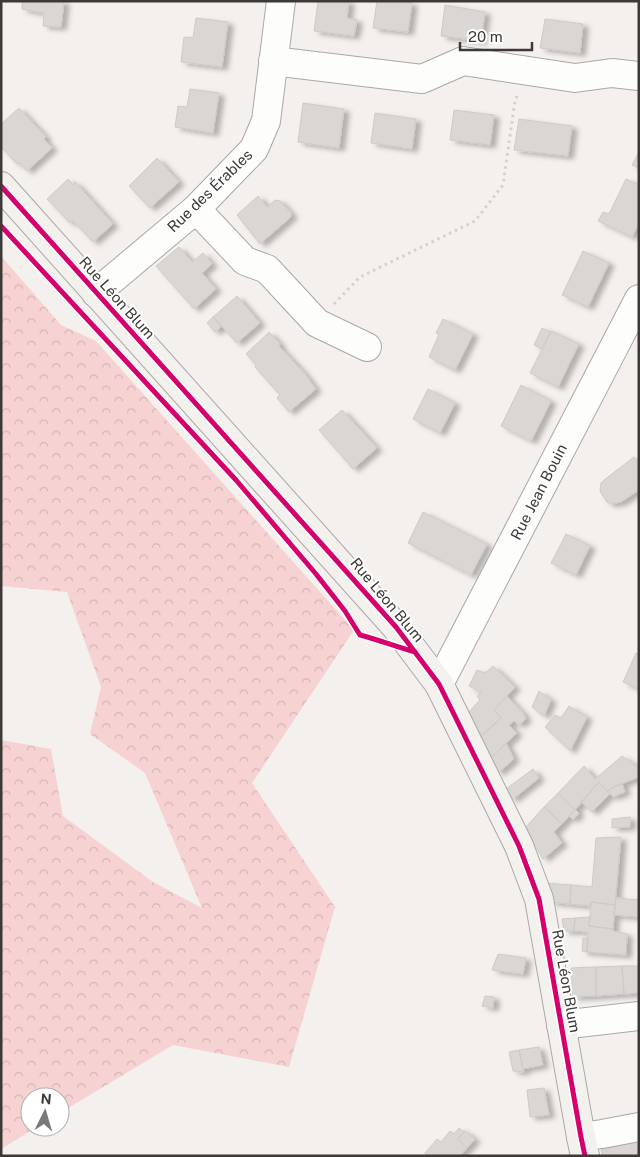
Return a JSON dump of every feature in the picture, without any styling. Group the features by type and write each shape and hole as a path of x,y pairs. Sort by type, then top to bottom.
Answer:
{"street":[{"name":"Rue des Érables","path":"96,293 196,209 254,149 266,121 281,1"},
{"path":"273,61 422,79 463,61 575,78 612,73 639,76"},
{"name":"Rue Léon Blum","path":"1,186 396,627 439,684 519,846 539,899 583,1146"},
{"path":"196,209 245,260 267,269 317,323 367,347"},
{"name":"Rue Jean Bouin","path":"439,684 639,299"},
{"path":"561,1025 639,1016"},
{"path":"583,1146 602,1134 639,1127"}],"path":[{"path":"317,323 360,277 476,221 503,185 515,101 527,71"}],"green space":[{"path":"1,256 61,325 96,341 354,630 252,783 335,907 289,1067 173,1045 70,1107 70,1087 20,1087 21,1137 1,1149 1,740 51,749 63,816 153,882 202,908 145,773 90,734 101,687 67,592 1,586"}],"building":[{"path":"22,1 64,1 61,27 43,26 44,13 22,9"},
{"path":"318,1 349,1 347,18 357,20 354,36 314,31"},
{"path":"377,1 412,3 408,32 373,28"},
{"path":"445,5 485,12 481,41 441,36"},
{"path":"196,18 228,22 222,67 181,62 184,37 193,38"},
{"path":"545,19 583,24 580,53 540,48"},
{"path":"190,89 219,93 213,133 175,127 178,106 187,107"},
{"path":"303,103 344,109 339,148 298,142"},
{"path":"19,108 46,137 44,139 52,148 27,171 19,162 17,164 1,147 1,124"},
{"path":"454,110 494,115 490,145 450,140"},
{"path":"375,113 416,119 412,149 371,143"},
{"path":"519,119 572,126 568,156 514,150"},
{"path":"639,152 639,168 632,165"},
{"path":"157,158 179,182 150,208 129,186"},
{"path":"68,179 73,185 75,182 113,224 93,242 73,221 70,223 47,199"},
{"path":"626,179 639,185 639,223 632,237 598,221 603,212 609,214"},
{"path":"258,196 267,207 275,200 280,201 291,213 291,217 260,244 237,215"},
{"path":"179,247 192,262 203,253 212,264 202,273 216,289 194,309 156,266"},
{"path":"583,251 609,263 588,307 562,295"},
{"path":"237,296 260,323 237,343 213,317"},
{"path":"213,317 222,326 215,332 207,323"},
{"path":"443,319 473,334 455,370 429,357 439,334 436,333"},
{"path":"542,328 551,332 542,349 534,345"},
{"path":"551,331 579,344 558,387 530,373"},
{"path":"269,332 316,389 289,412 277,398 280,395 246,354"},
{"path":"521,385 551,401 531,441 501,426"},
{"path":"428,389 455,403 440,433 413,419"},
{"path":"342,410 377,448 353,469 319,430"},
{"path":"634,457 637,460 639,458 639,490 621,502 611,504 607,502 600,490 601,483"},
{"path":"423,512 487,544 471,575 408,543"},
{"path":"566,534 590,546 576,575 551,563"},
{"path":"636,653 639,654 639,689 623,682"},
{"path":"493,666 515,687 494,710 501,718 482,735 465,716 480,700 477,696 481,692 469,686 477,670 485,673"},
{"path":"539,691 551,700 544,716 532,707"},
{"path":"507,696 523,713 526,719 519,725 514,721 509,725 517,733 490,759 478,740 501,718 494,710"},
{"path":"569,706 587,717 570,751 545,727 555,715 561,718"},
{"path":"506,743 514,759 498,773 490,759"},
{"path":"622,756 639,768 639,777 607,791 599,782 575,810 558,793 584,766 595,779"},
{"path":"533,769 539,778 512,800 506,789"},
{"path":"599,782 610,794 592,812 581,802"},
{"path":"622,783 625,792 613,797 607,791"},
{"path":"558,793 575,810 562,824 544,807"},
{"path":"544,807 562,824 554,832 562,843 543,859 525,828"},
{"path":"575,809 579,813 573,820 569,816"},
{"path":"630,817 630,827 612,828 612,819"},
{"path":"621,837 615,905 591,902 591,906 570,904 571,885 592,887 596,838"},
{"path":"546,883 571,885 570,904 551,902"},
{"path":"616,898 639,900 639,917 614,915"},
{"path":"591,902 615,905 613,929 589,926"},
{"path":"590,917 589,926 613,929 613,931 627,934 626,955 587,952 588,932 574,931 575,918"},
{"path":"575,918 574,931 564,931 562,919"},
{"path":"583,938 588,938 587,952 582,951"},
{"path":"498,954 526,958 523,974 492,970"},
{"path":"622,966 624,994 596,996 596,967"},
{"path":"622,966 639,966 639,993 624,994"},
{"path":"596,967 596,996 573,997 571,968"},
{"path":"485,996 494,997 493,1008 482,1006"},
{"path":"539,1047 543,1065 523,1069 519,1050"},
{"path":"519,1050 524,1072 513,1071 509,1052"},
{"path":"544,1088 549,1115 530,1117 527,1090"},
{"path":"459,1128 464,1132 458,1139 467,1148 460,1156 428,1156 425,1153 437,1139 441,1142 450,1131 454,1134"},
{"path":"465,1131 475,1139 467,1148 458,1139"},
{"path":"639,1141 639,1156 603,1156 601,1150"}],"cycle path":[{"path":"1,186 396,627 439,684 519,846 539,899 585,1156"},
{"path":"1,226 236,480 316,574 345,611 360,635 415,652"}]}
